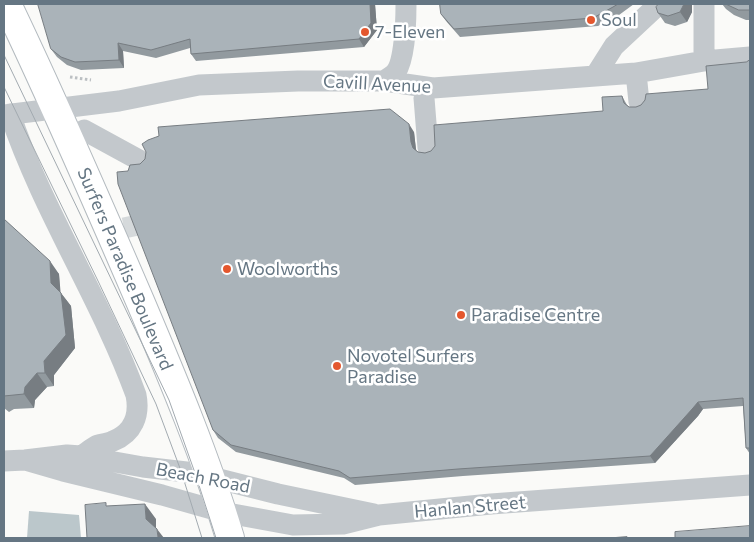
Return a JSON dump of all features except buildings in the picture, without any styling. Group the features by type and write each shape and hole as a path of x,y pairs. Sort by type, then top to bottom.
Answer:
{"street":[{"name":"Surfers Paradise Boulevard","path":"7,4 115,243 191,424 211,477 230,538"},
{"path":"384,81 396,73 400,60 404,42 406,4"},
{"path":"596,76 614,46 659,4"},
{"path":"704,4 704,61"},
{"name":"Cavill Avenue","path":"7,114 119,100 199,85 259,81 384,81 433,88 636,73 704,61 750,57"},
{"path":"636,73 639,102"},
{"path":"424,98 428,148"},
{"path":"7,114 29,166 94,298 136,395 137,416 132,426 116,440 98,445 81,456"},
{"path":"84,130 139,160"},
{"name":"Beach Road","path":"4,461 67,455 81,456 211,477 278,494 379,515"},
{"name":"Beach Road","path":"25,460 192,504"},
{"name":"Hanlan Street","path":"192,504 222,512 293,525 343,524 379,515 491,504 750,485"},
{"path":"270,538 293,525"}],"shaded area":[{"path":"29,511 79,515 81,538 27,538"}],"tunnel":[{"path":"124,228 161,220"}],"tram line":[{"path":"4,55 169,400 216,538"},
{"path":"4,87 156,404 181,471 202,538"}],"place":[{"name":"Soul","path":"591,20"},
{"name":"7-Eleven","path":"365,32"},
{"name":"Woolworths","path":"227,269"},
{"name":"Paradise Centre","path":"461,315"},
{"name":"Novotel Surfers Paradise","path":"337,366"}]}
